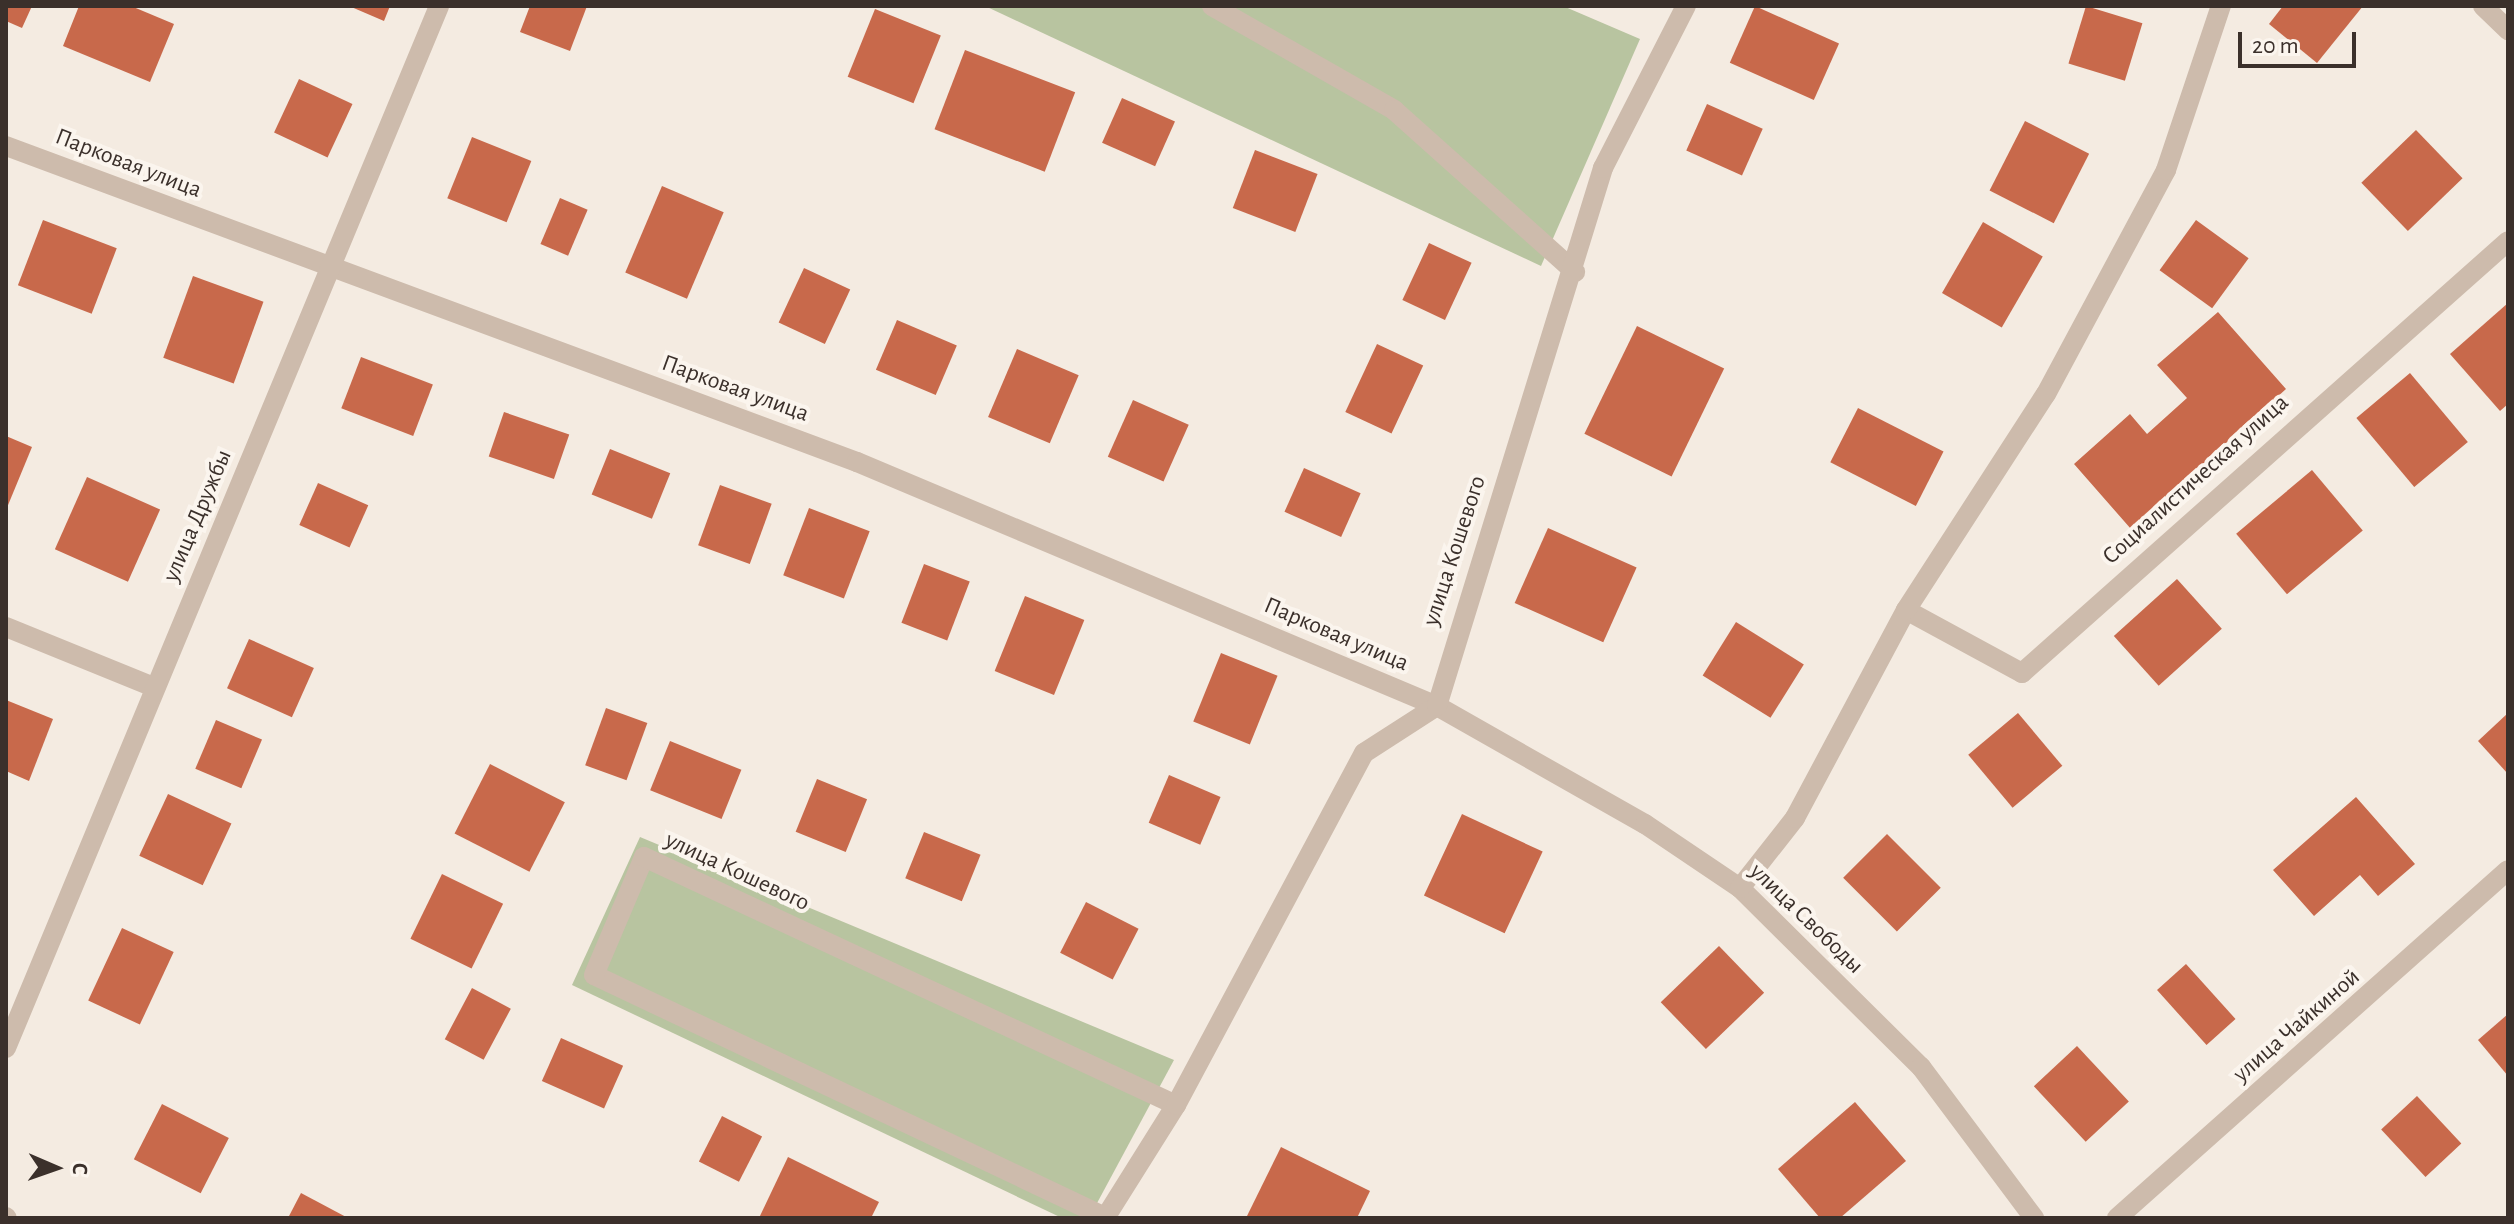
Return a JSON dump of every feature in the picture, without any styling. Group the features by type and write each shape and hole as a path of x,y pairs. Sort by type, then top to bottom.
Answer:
{"street":[{"name":"улица Дружбы","path":"6,1048 439,6"},
{"path":"1212,6 1394,110 1575,272"},
{"name":"улица Кошевого","path":"1176,1105 644,857 594,975 1105,1218 1176,1105 1364,753 1437,706 1462,609 1575,272 1603,168 1686,6"},
{"path":"1740,888 1795,818 1906,610 2046,394 2166,170 2221,6"},
{"path":"2483,6 2508,30"},
{"name":"Парковая улица","path":"6,146 857,462 1437,706"},
{"name":"Социалистическая улица","path":"1906,610 2022,673 2508,241"},
{"path":"6,627 154,687"},
{"name":"улица Свободы","path":"1437,706 1645,824 1740,888 1921,1067 2034,1218"},
{"name":"улица Чайкиной","path":"2117,1218 2508,870"}],"green space":[{"path":"985,6 1563,6 1640,39 1541,266"},
{"path":"640,837 1174,1060 1089,1218 1062,1218 572,985"}],"building":[{"path":"6,6 32,6 22,28 6,21"},
{"path":"79,6 131,6 174,24 150,82 63,46"},
{"path":"349,6 390,6 384,21"},
{"path":"530,6 587,6 570,51 520,32"},
{"path":"1755,6 1839,43 1814,100 1730,63"},
{"path":"2086,6 2142,23 2125,81 2068,63"},
{"path":"2283,6 2363,6 2317,63 2269,24"},
{"path":"875,9 941,36 913,103 848,77"},
{"path":"965,50 1075,92 1045,172 935,129"},
{"path":"299,79 352,104 328,157 274,132"},
{"path":"1122,98 1175,122 1155,166 1102,143"},
{"path":"1707,104 1763,129 1742,175 1686,151"},
{"path":"2025,121 2089,154 2054,223 1990,190"},
{"path":"2416,130 2463,178 2408,231 2361,183"},
{"path":"472,137 531,161 507,222 447,198"},
{"path":"1255,150 1318,174 1295,232 1233,208"},
{"path":"662,186 724,212 687,299 625,273"},
{"path":"560,198 588,210 568,256 540,244"},
{"path":"43,220 117,248 92,314 18,285"},
{"path":"2196,220 2249,258 2212,308 2160,270"},
{"path":"1983,222 2043,256 2002,328 1942,293"},
{"path":"1429,243 1472,263 1445,320 1402,300"},
{"path":"804,268 850,290 825,344 779,322"},
{"path":"193,276 263,302 234,383 163,358"},
{"path":"2508,303 2508,404 2500,411 2450,354"},
{"path":"2218,312 2286,389 2131,529 2074,464 2130,414 2147,434 2187,398 2157,365"},
{"path":"897,320 957,345 936,395 876,370"},
{"path":"1637,326 1724,369 1672,476 1584,434"},
{"path":"1377,344 1423,366 1392,434 1345,412"},
{"path":"1017,349 1079,375 1050,443 988,417"},
{"path":"361,357 433,385 413,436 341,408"},
{"path":"2410,373 2468,442 2414,487 2356,418"},
{"path":"1133,400 1189,425 1164,481 1108,457"},
{"path":"1858,408 1944,452 1916,506 1830,462"},
{"path":"504,412 569,434 554,479 489,456"},
{"path":"6,436 32,447 6,510"},
{"path":"610,449 670,473 652,519 592,494"},
{"path":"1304,468 1361,493 1341,537 1284,512"},
{"path":"2312,470 2363,531 2287,594 2236,534"},
{"path":"87,477 160,510 128,582 55,549"},
{"path":"318,483 368,505 350,547 299,525"},
{"path":"720,485 772,504 750,564 698,545"},
{"path":"809,508 870,531 844,599 783,575"},
{"path":"1548,528 1637,567 1603,642 1515,603"},
{"path":"924,564 970,582 947,640 901,623"},
{"path":"2177,579 2222,629 2159,686 2114,636"},
{"path":"1025,596 1084,620 1054,695 995,671"},
{"path":"1736,622 1804,664 1770,718 1703,675"},
{"path":"249,639 314,668 292,717 227,688"},
{"path":"1221,653 1278,676 1250,744 1193,722"},
{"path":"6,700 53,719 29,781 6,771"},
{"path":"606,708 647,723 626,780 585,765"},
{"path":"2018,713 2062,766 2013,808 1968,755"},
{"path":"2508,713 2508,774 2478,741"},
{"path":"216,720 262,740 241,788 195,769"},
{"path":"670,741 741,770 722,819 650,790"},
{"path":"490,764 565,802 529,872 455,833"},
{"path":"1169,775 1221,797 1200,845 1149,823"},
{"path":"817,779 867,799 846,852 796,832"},
{"path":"168,794 231,824 203,885 139,856"},
{"path":"2356,797 2415,864 2378,896 2360,875 2314,916 2273,870"},
{"path":"1462,814 1543,852 1505,933 1424,896"},
{"path":"924,832 981,855 962,901 905,878"},
{"path":"1887,834 1941,888 1897,932 1843,878"},
{"path":"442,874 503,904 472,969 410,939"},
{"path":"1086,902 1139,929 1113,980 1060,953"},
{"path":"122,928 174,952 140,1025 88,1001"},
{"path":"1719,946 1764,993 1706,1049 1661,1002"},
{"path":"2186,964 2236,1019 2207,1045 2157,990"},
{"path":"472,988 511,1009 484,1060 445,1039"},
{"path":"2508,1014 2508,1076 2478,1040"},
{"path":"561,1038 623,1066 604,1109 542,1081"},
{"path":"2077,1046 2129,1102 2086,1142 2034,1086"},
{"path":"2417,1096 2461,1144 2425,1177 2381,1129"},
{"path":"1855,1102 1906,1161 1840,1218 1820,1218 1778,1169"},
{"path":"162,1104 229,1138 201,1193 134,1159"},
{"path":"722,1116 762,1136 739,1182 699,1161"},
{"path":"1281,1147 1370,1191 1357,1218 1246,1218"},
{"path":"788,1157 879,1202 871,1218 759,1218"},
{"path":"301,1193 348,1218 288,1218"}]}
